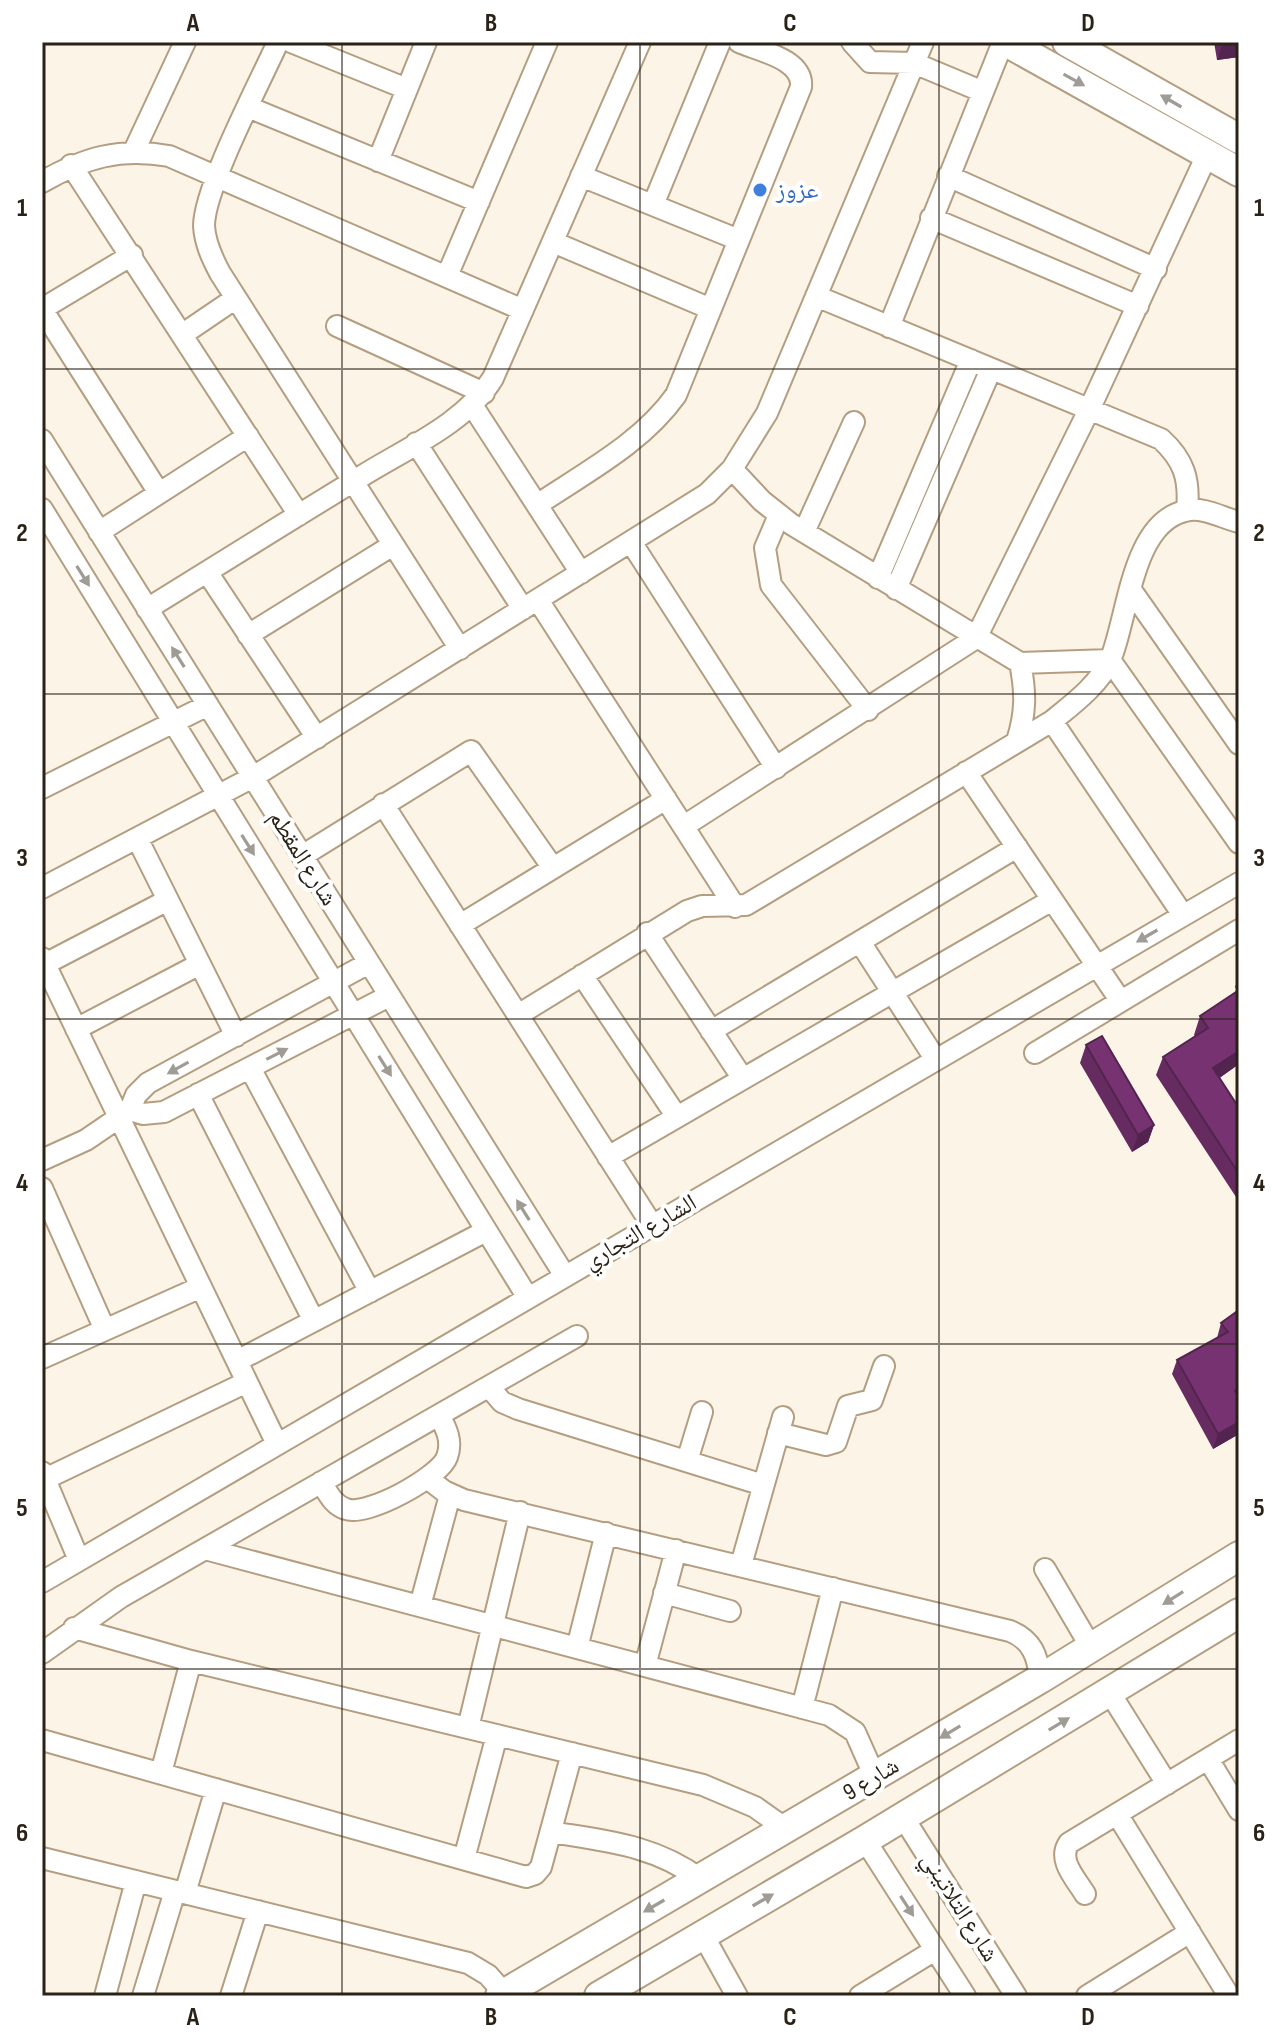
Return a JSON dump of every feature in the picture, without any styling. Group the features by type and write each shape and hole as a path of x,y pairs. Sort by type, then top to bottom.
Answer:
{"main road":[{"path":"1004,42 1239,172"},
{"path":"1069,42 1239,139"},
{"name":"شارع 9","path":"502,1995 1092,1649 1239,1556"},
{"name":"شارع 9","path":"616,1992 703,1935 1239,1613"}],"street":[{"path":"134,151 185,42"},
{"path":"278,42 206,208 206,243 236,298 460,649"},
{"path":"291,42 407,89"},
{"path":"378,161 426,42"},
{"path":"447,276 547,42"},
{"path":"147,609 416,443 478,399 523,310 640,42"},
{"path":"653,205 720,42"},
{"path":"537,505 641,435 661,417 676,395 802,81 791,64 739,42"},
{"path":"852,42 870,62 914,63 981,91"},
{"path":"42,888 253,777 707,494 732,469 767,413 923,42"},
{"path":"889,327 981,91 1004,42"},
{"path":"248,107 479,202"},
{"path":"42,182 71,165 100,155 134,151 169,156 523,310"},
{"path":"684,826 976,638 1089,410 1207,155"},
{"path":"71,165 299,515"},
{"path":"581,176 739,240"},
{"path":"948,176 1156,269"},
{"path":"931,218 1138,306"},
{"path":"553,242 711,309"},
{"path":"132,255 42,309 159,493"},
{"path":"816,296 1161,439 1176,453 1185,470 1189,490 1187,510"},
{"path":"183,334 236,298"},
{"path":"337,326 478,399 537,505 581,573"},
{"path":"878,578 971,360"},
{"path":"896,589 991,369"},
{"path":"804,532 854,422"},
{"path":"99,532 248,436"},
{"name":"شارع المقطم","path":"42,440 565,1276"},
{"path":"416,443 666,799 735,907"},
{"path":"732,469 779,515 804,532 1020,663 1110,660"},
{"name":"شارع المقطم","path":"42,509 51,541 173,722 528,1298"},
{"path":"518,1015 647,933 702,906 746,905 1052,721 1093,683 1110,660 1143,550 1153,532 1168,519 1187,510 1205,511 1237,524"},
{"path":"779,515 765,548 771,585 868,710"},
{"path":"631,542 776,768"},
{"path":"248,635 393,545"},
{"path":"207,572 317,738"},
{"path":"1131,590 1239,744"},
{"path":"1110,660 1239,843"},
{"path":"1017,741 1026,703 1020,663"},
{"path":"42,788 208,705"},
{"path":"1052,721 1183,915"},
{"path":"302,856 471,751 553,868"},
{"path":"966,772 1120,1000"},
{"path":"460,925 666,799"},
{"path":"383,804 652,1225"},
{"path":"138,840 236,1036"},
{"path":"711,1031 1017,847"},
{"name":"الشارع التجاري","path":"42,1582 1239,883"},
{"path":"168,900 43,961 76,1029 125,1114 201,1287 277,1444"},
{"path":"608,1157 1052,900"},
{"path":"1035,1053 1239,930"},
{"path":"647,933 743,1079"},
{"path":"860,942 936,1060"},
{"path":"42,1160 86,1140 125,1114 136,1095 148,1083 369,963"},
{"path":"76,1029 200,964"},
{"path":"582,975 677,1117"},
{"path":"125,1114 157,1114 389,996"},
{"path":"250,1068 370,1292"},
{"path":"198,1094 314,1321"},
{"path":"42,1188 105,1330"},
{"path":"237,1361 486,1231"},
{"path":"42,1358 201,1287"},
{"path":"42,1653 74,1628 205,1549 577,1336"},
{"path":"741,1565 781,1425 826,1445 836,1442 849,1405 870,1402 874,1398 884,1366"},
{"path":"79,1560 44,1476 247,1382"},
{"path":"489,1387 502,1402 518,1409 763,1485"},
{"path":"687,1461 702,1412"},
{"path":"321,1482 337,1504 356,1511 369,1509 427,1478 438,1471 448,1454 448,1434 439,1415"},
{"path":"427,1478 450,1495 1020,1635 1035,1653 1040,1679"},
{"path":"420,1606 450,1495"},
{"path":"468,1728 520,1512"},
{"path":"577,1648 606,1533"},
{"path":"205,1549 802,1708 848,1725 861,1740 875,1777"},
{"path":"645,1666 676,1550"},
{"path":"1045,1569 1092,1649"},
{"path":"802,1708 833,1588"},
{"path":"664,1593 730,1611"},
{"path":"74,1628 191,1661 721,1791 755,1807 786,1829"},
{"path":"161,1773 191,1661"},
{"path":"1110,1693 1167,1784"},
{"path":"464,1859 497,1735"},
{"path":"42,1740 531,1876 541,1867 572,1753"},
{"path":"1085,1894 1065,1861 1065,1847 1239,1740"},
{"path":"1208,1759 1239,1810"},
{"path":"143,1996 216,1789"},
{"path":"1117,1814 1229,1996"},
{"name":"شارع التلاتيني","path":"903,1817 1016,1996"},
{"path":"551,1832 645,1849 682,1866 700,1879"},
{"name":"شارع التلاتيني","path":"865,1840 965,1996"},
{"path":"42,1858 468,1963 488,1975 502,1995"},
{"path":"105,1996 136,1881"},
{"path":"231,1996 258,1911"},
{"path":"1087,1996 1190,1932"},
{"path":"703,1935 737,1996"},
{"path":"860,1996 935,1950"}],"building":[{"path":"1239,990 1239,1051 1213,1068 1239,1108 1239,1174 1163,1057 1208,1028 1200,1016"},
{"path":"1102,1036 1154,1125 1138,1135 1086,1045"},
{"path":"1239,1310 1239,1389 1235,1391 1239,1398 1239,1422 1218,1434 1177,1360 1228,1332 1221,1323"}],"place":[{"name":"عزوز","path":"760,190"}]}
